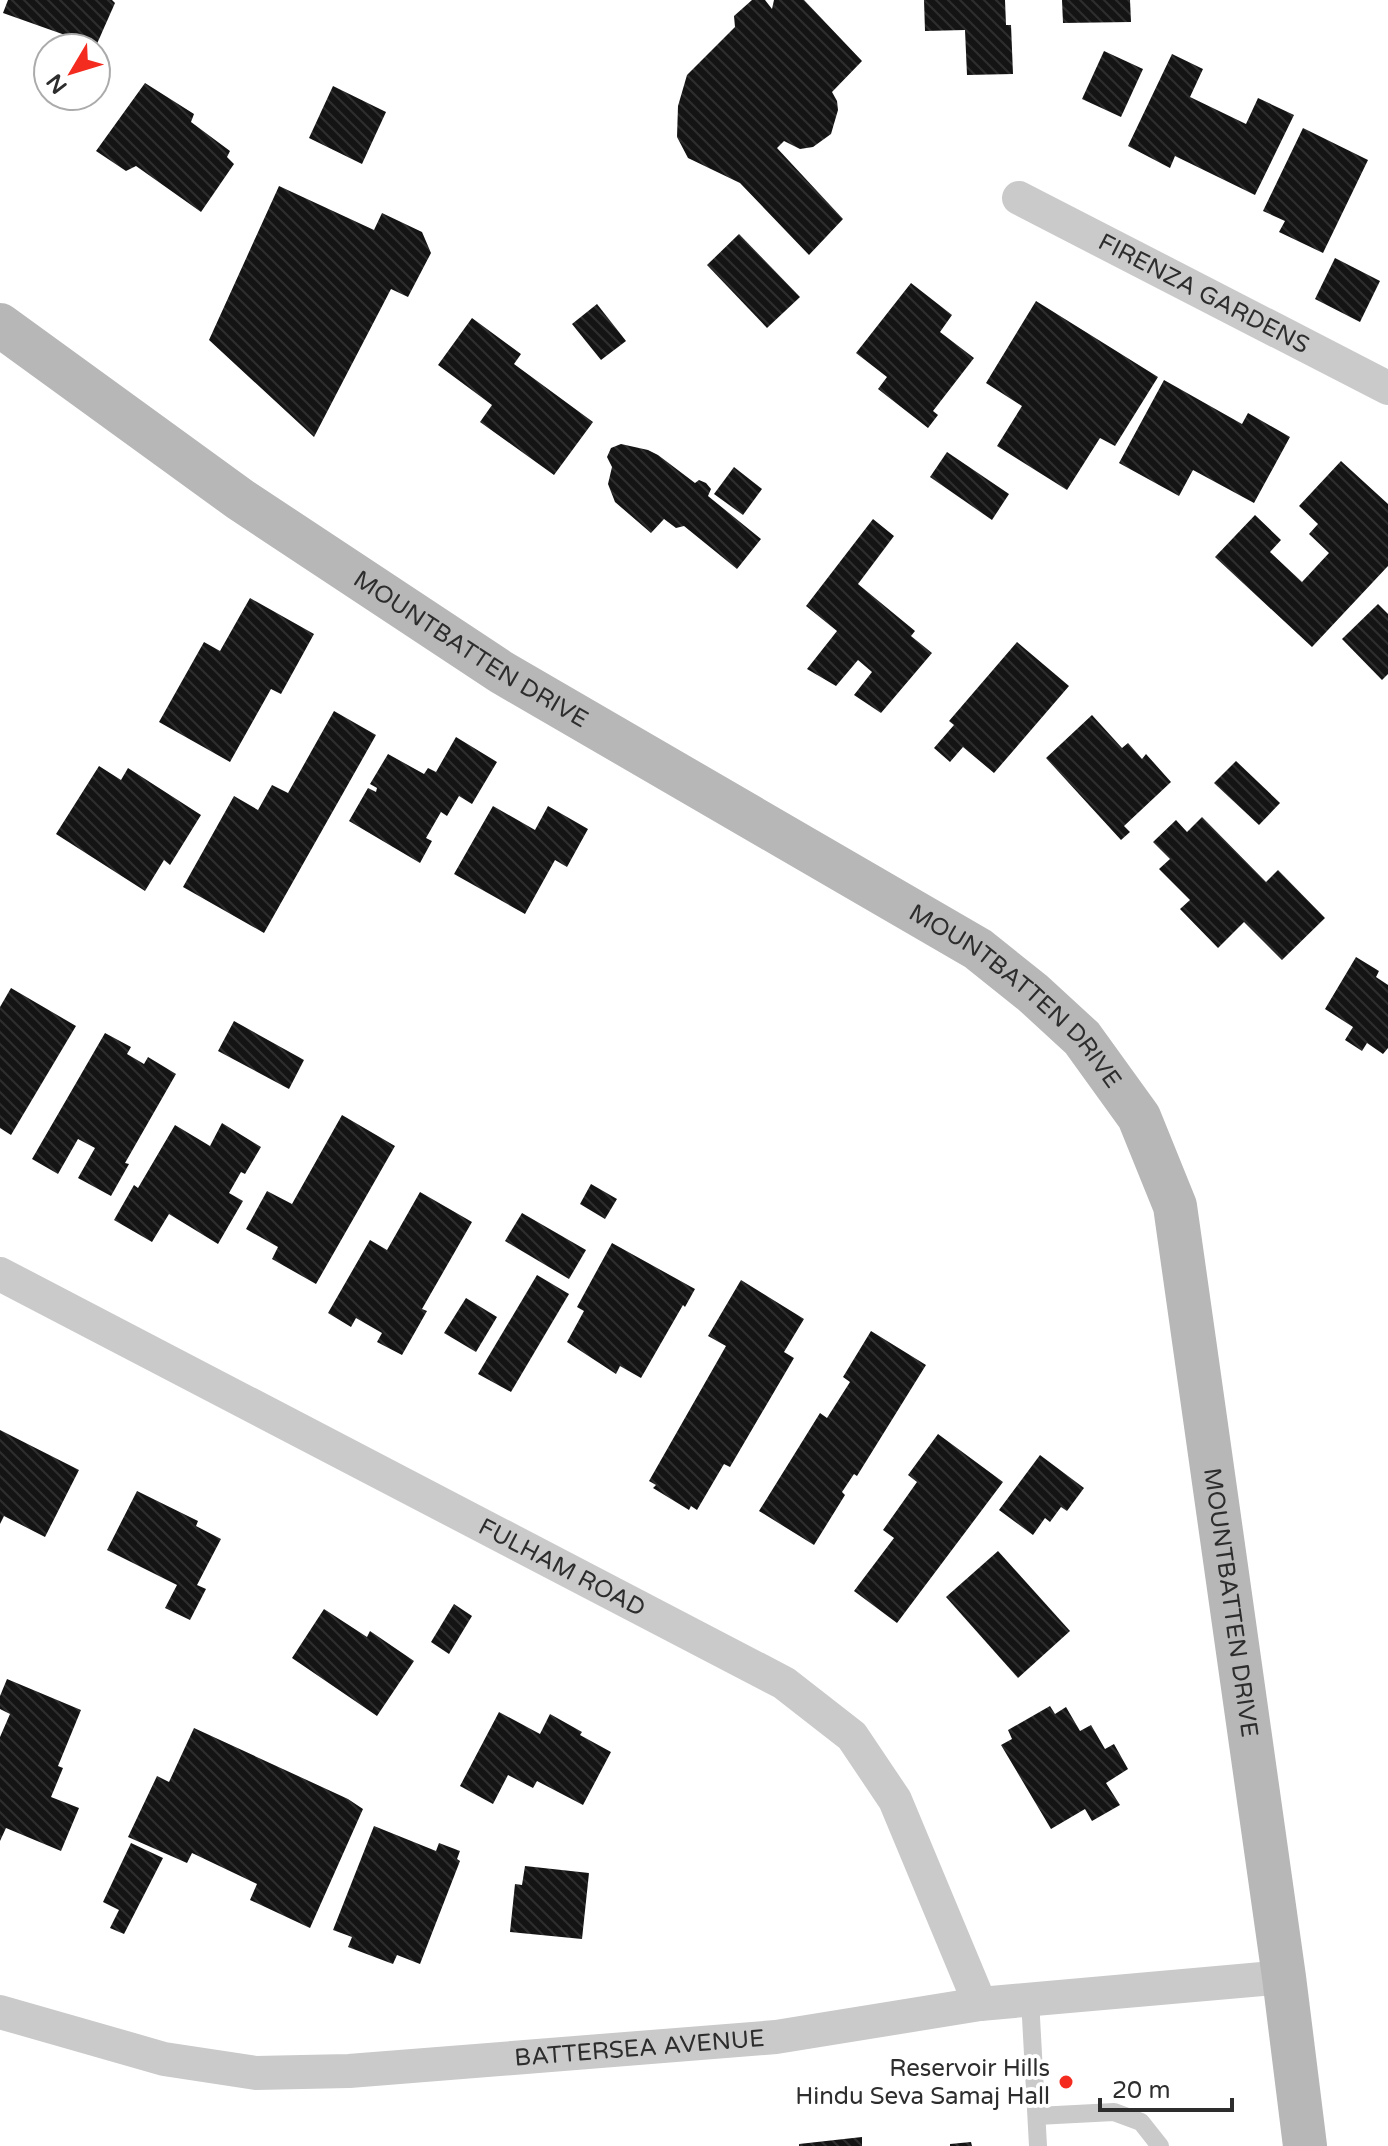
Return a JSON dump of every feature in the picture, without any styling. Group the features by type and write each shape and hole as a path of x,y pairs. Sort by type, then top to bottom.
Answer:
{"main road":[{"name":"MOUNTBATTEN DRIVE","path":"0,325 241,500 501,672 978,949 1082,1038 1139,1117 1175,1206 1305,2146"}],"street":[{"name":"FIRENZA GARDENS","path":"1019,198 1388,388"},
{"name":"FULHAM ROAD","path":"0,1274 784,1683 852,1736 895,1800 980,2004"},
{"name":"BATTERSEA AVENUE","path":"0,2012 164,2059 256,2073 349,2071 776,2037 980,2004 1284,1977"}],"lane":[{"path":"1030,1999 1038,2146"},
{"path":"1037,2116 1114,2112 1141,2122 1160,2146"}],"building":[{"path":"8,0 112,0 115,3 102,32 57,32 3,13"},
{"path":"752,0 765,0 772,9 774,0 804,0 862,61 832,92 838,110 831,134 813,147 800,149 784,141 777,148 843,219 809,255 740,183 688,158 677,137 678,106 687,75 735,27 734,16"},
{"path":"924,0 1005,0 1006,25 1011,25 1013,74 967,75 965,30 925,31"},
{"path":"1062,0 1130,0 1131,22 1063,23"},
{"path":"1104,51 1143,69 1121,117 1082,99"},
{"path":"1172,54 1203,69 1190,97 1246,124 1258,98 1294,115 1255,195 1175,156 1170,168 1128,146"},
{"path":"145,83 194,114 191,122 230,151 227,157 234,164 201,212 136,166 126,171 96,151"},
{"path":"333,86 386,112 362,164 309,138"},
{"path":"1303,128 1368,160 1323,253 1279,232 1285,221 1263,211"},
{"path":"279,186 374,230 382,213 422,232 431,253 408,297 391,289 314,437 209,340"},
{"path":"739,234 800,297 767,328 707,265"},
{"path":"1335,258 1380,281 1360,322 1315,299"},
{"path":"911,283 952,315 940,332 974,358 933,411 938,415 928,428 878,389 887,377 856,353"},
{"path":"1036,301 1158,377 1115,446 1100,438 1067,490 997,446 1022,406 986,383"},
{"path":"597,304 626,341 601,360 572,324"},
{"path":"472,318 521,354 514,364 593,422 554,475 480,422 492,405 438,365"},
{"path":"1164,380 1242,424 1248,413 1290,437 1254,503 1193,470 1179,496 1119,463"},
{"path":"621,444 648,450 695,483 699,480 706,483 711,489 708,496 761,539 737,569 684,526 676,528 664,519 651,533 615,502 608,484 612,467 607,457 611,448"},
{"path":"947,452 1009,494 992,520 930,477"},
{"path":"1341,461 1388,504 1388,566 1312,647 1215,557 1255,515 1281,540 1270,552 1302,582 1329,553 1309,534 1318,524 1299,506"},
{"path":"734,467 762,489 743,515 714,494"},
{"path":"873,519 894,536 858,584 915,631 911,636 932,653 881,713 854,695 872,672 858,660 836,686 807,669 837,631 806,606"},
{"path":"250,598 314,634 281,694 271,689 230,762 159,722 204,642 220,651"},
{"path":"1378,604 1388,614 1388,674 1382,680 1342,639"},
{"path":"1017,642 1069,686 994,773 963,747 950,762 934,748 954,725 949,721"},
{"path":"334,711 376,735 264,933 183,887 234,796 258,810 272,785 288,793"},
{"path":"1092,715 1122,748 1128,743 1142,759 1146,754 1171,782 1124,826 1130,832 1121,840 1046,758"},
{"path":"456,737 497,762 472,804 459,796 447,816 441,812 426,838 432,841 420,863 349,821 368,788 376,792 377,788 370,784 388,754 424,774 428,768 436,772"},
{"path":"1236,761 1280,803 1259,825 1214,783"},
{"path":"99,766 121,780 128,768 201,815 170,865 164,860 145,891 56,834"},
{"path":"493,806 535,830 548,806 588,829 567,867 555,860 525,914 454,874"},
{"path":"1202,817 1266,882 1278,870 1325,918 1282,960 1244,922 1218,948 1180,909 1190,900 1159,869 1170,859 1153,842 1176,820 1187,832"},
{"path":"1356,957 1379,971 1376,977 1388,985 1388,1048 1383,1054 1367,1043 1362,1051 1345,1040 1353,1027 1325,1009"},
{"path":"11,988 76,1026 11,1135 0,1128 0,1007"},
{"path":"234,1021 304,1060 289,1089 218,1051"},
{"path":"105,1033 131,1047 127,1054 144,1064 148,1057 176,1074 125,1163 129,1164 111,1196 78,1178 95,1148 78,1139 58,1174 32,1159"},
{"path":"342,1115 395,1146 316,1284 272,1259 278,1247 246,1229 267,1191 292,1204"},
{"path":"222,1123 261,1147 229,1193 243,1201 218,1244 169,1214 152,1242 114,1220 134,1185 138,1188 175,1125 210,1146"},
{"path":"591,1184 617,1199 605,1219 580,1204"},
{"path":"420,1192 472,1222 422,1309 427,1311 402,1355 377,1342 382,1333 356,1318 351,1327 328,1313 370,1240 387,1250"},
{"path":"522,1213 586,1250 569,1279 505,1241"},
{"path":"612,1243 695,1289 641,1378 620,1366 616,1374 567,1342 584,1311 577,1307"},
{"path":"537,1275 569,1294 511,1392 478,1374"},
{"path":"741,1280 804,1319 784,1352 794,1358 730,1467 724,1464 697,1510 691,1506 689,1510 653,1488 656,1485 649,1481 726,1346 708,1336"},
{"path":"466,1298 497,1317 476,1352 444,1333"},
{"path":"871,1331 926,1365 857,1476 854,1474 842,1492 845,1495 814,1545 759,1511 820,1413 827,1418 850,1382 843,1377"},
{"path":"0,1430 79,1470 45,1537 4,1516 0,1524"},
{"path":"938,1434 1003,1482 897,1623 854,1591 894,1538 883,1530 917,1482 908,1475"},
{"path":"1040,1455 1084,1488 1067,1511 1061,1507 1050,1522 1045,1518 1033,1535 999,1510"},
{"path":"137,1491 198,1521 196,1526 221,1539 197,1585 206,1589 190,1620 165,1608 177,1585 107,1550"},
{"path":"998,1551 1070,1631 1018,1678 946,1597"},
{"path":"454,1604 472,1616 449,1654 431,1642"},
{"path":"324,1609 367,1637 370,1631 414,1661 377,1716 292,1658"},
{"path":"7,1679 81,1710 58,1766 63,1768 51,1797 79,1808 61,1851 6,1828 0,1841 0,1737 10,1714 0,1709 0,1696"},
{"path":"1050,1706 1055,1714 1066,1707 1080,1731 1091,1725 1105,1749 1114,1744 1128,1769 1106,1783 1120,1805 1092,1821 1085,1809 1051,1829 1001,1745 1012,1739 1008,1730"},
{"path":"499,1712 540,1734 550,1714 611,1752 583,1805 537,1781 533,1788 508,1775 493,1804 460,1786"},
{"path":"194,1728 348,1799 363,1809 310,1928 250,1900 257,1884 192,1853 187,1863 128,1837 157,1776 169,1782"},
{"path":"374,1826 436,1851 439,1843 460,1851 457,1859 460,1861 420,1964 397,1955 393,1964 348,1947 352,1937 333,1930"},
{"path":"131,1843 163,1858 124,1934 110,1928 119,1910 103,1902"},
{"path":"525,1866 589,1873 582,1939 510,1932 515,1884 522,1885"},
{"path":"862,2137 862,2146 799,2146 799,2144"},
{"path":"971,2142 972,2146 950,2146 950,2144"}],"place":[{"name":"Reservoir Hills Hindu Seva Samaj Hall","path":"1066,2082"}]}
